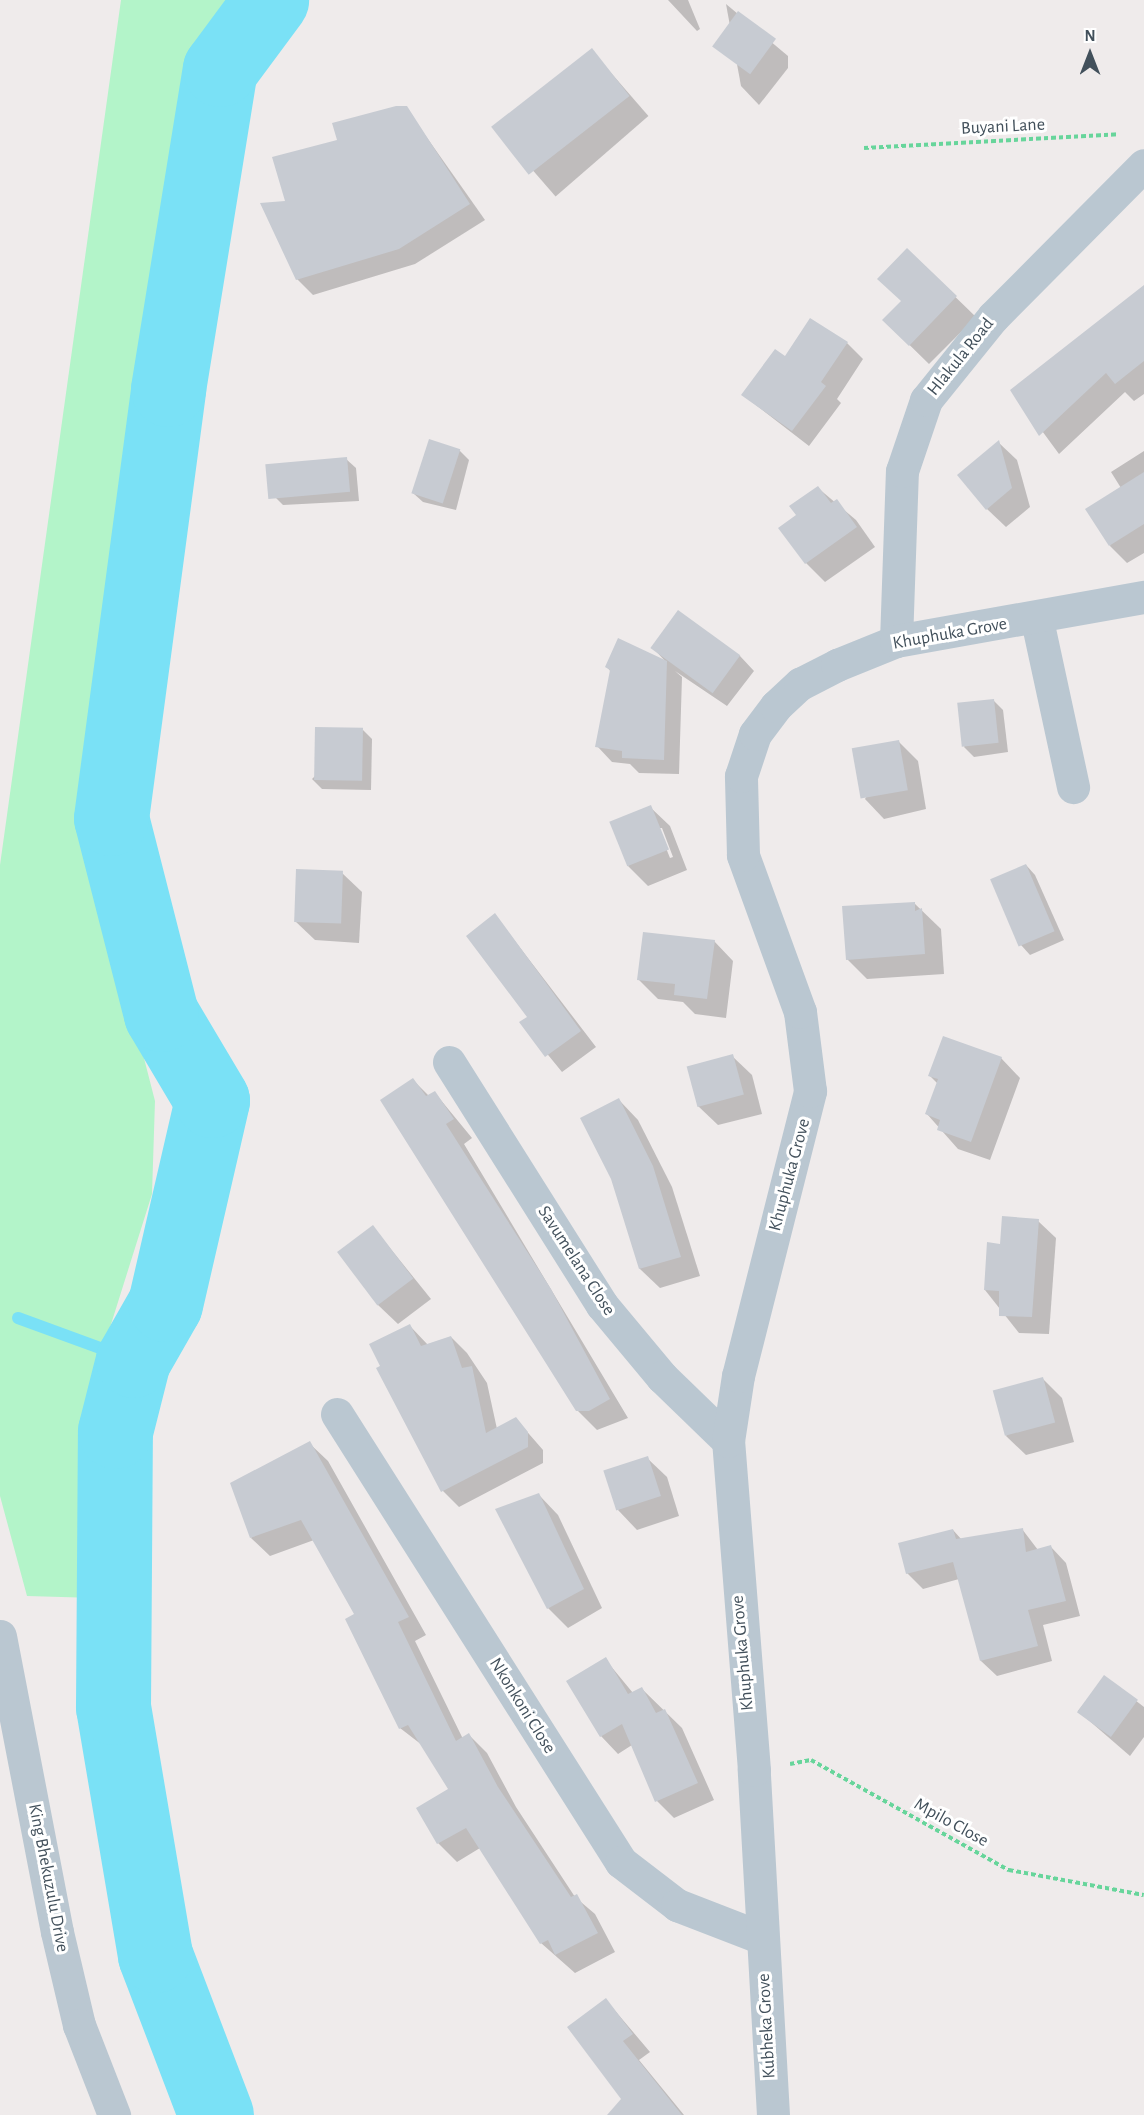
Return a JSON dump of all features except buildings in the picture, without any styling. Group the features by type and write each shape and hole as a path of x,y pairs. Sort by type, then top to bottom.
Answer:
{"street":[{"name":"Hlakula Road","path":"896,641 902,471 926,400 993,317 1144,165"},
{"name":"Khuphuka Grove","path":"762,1938 754,1770 728,1441 738,1376 810,1091 800,1012 743,855 741,776 755,734 800,684 896,641 1036,620 1144,597"},
{"path":"1036,620 1072,788"},
{"name":"Savumelana Close","path":"449,1062 602,1305 662,1377 728,1441"},
{"name":"Nkonkoni Close","path":"337,1414 621,1862 677,1905 762,1938"},
{"name":"King Bhekuzulu Drive","path":"0,1636 57,1932 79,2025 114,2115"},
{"name":"Kubheka Grove","path":"762,1938 773,2115"}],"path":[{"name":"Buyani Lane","path":"864,148 1132,133"},
{"name":"Mpilo Close","path":"754,1770 811,1760 1008,1870 1144,1895"}],"green space":[{"path":"121,0 255,0 207,71 90,818 91,852 155,1101 152,1194 90,1391 96,1598 27,1596 0,1496 0,865"}],"waterway":[{"path":"216,2115 155,1955 113,1707 115,1431 133,1360 165,1304 212,1100 161,1014 111,818 168,389 220,69 271,0"},
{"path":"18,1318 133,1360"}]}
